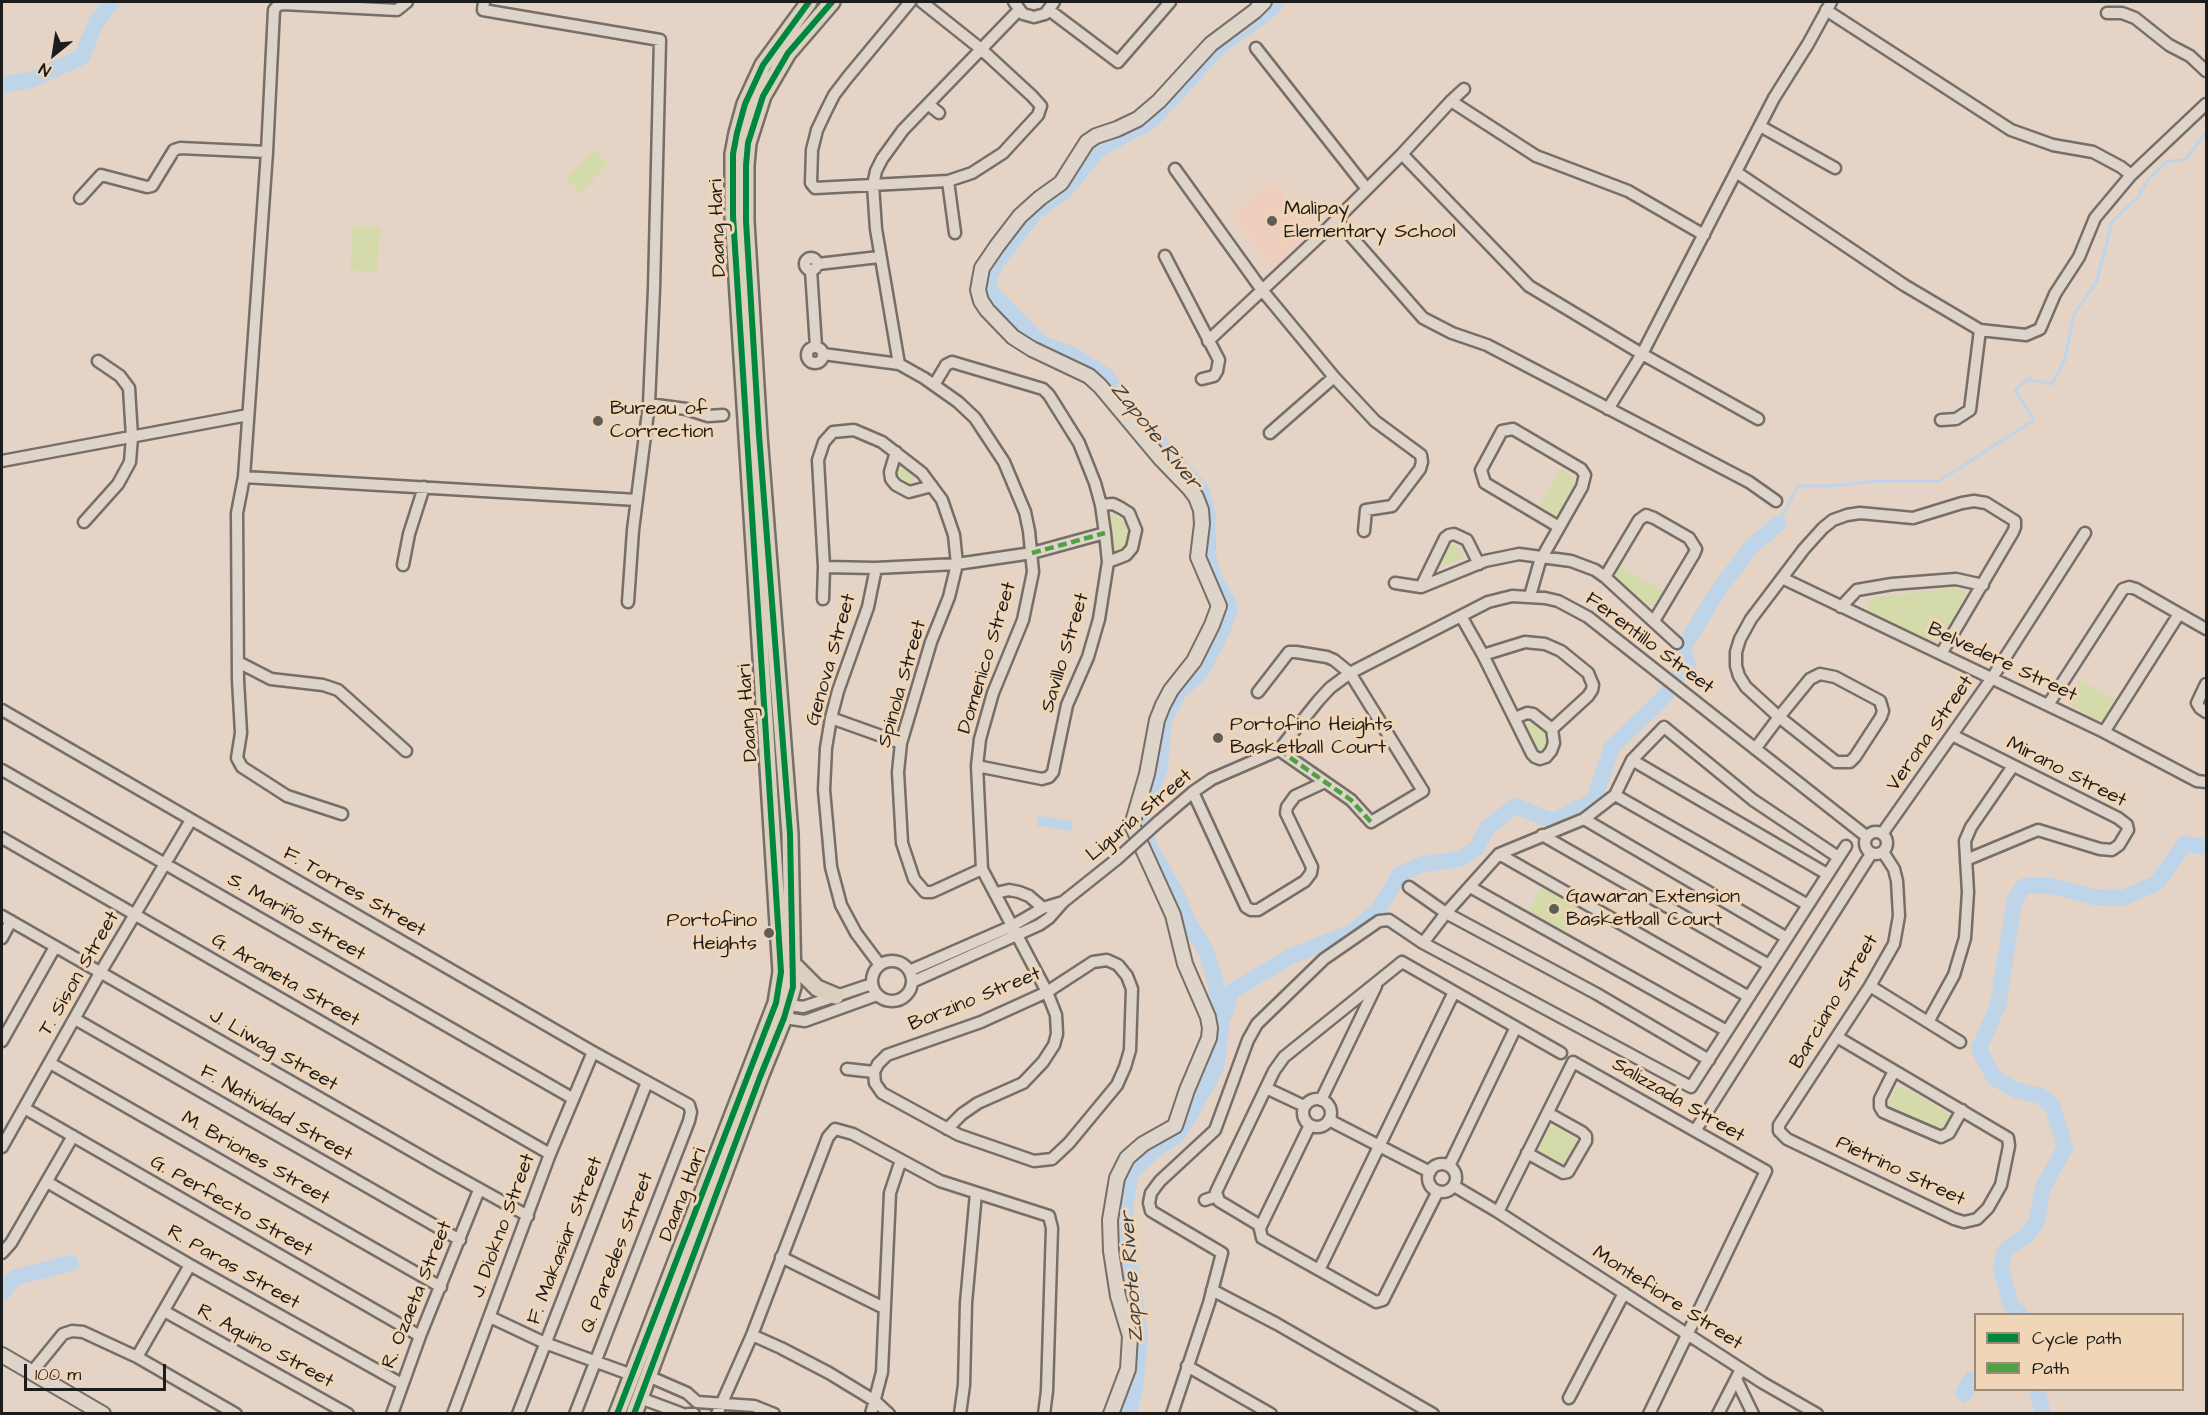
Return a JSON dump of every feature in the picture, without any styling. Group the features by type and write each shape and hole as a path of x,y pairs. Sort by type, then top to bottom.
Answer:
{"main road":[{"name":"Daang Hari","path":"617,1413 780,1011 793,987 790,834 763,574 733,216 734,154 745,104 763,65 809,2"},
{"name":"Daang Hari","path":"634,1413 760,1077 780,1011 782,962 745,192 748,143 763,96 788,53 831,2"},
{"path":"794,964 817,988 836,996"}],"street":[{"path":"342,814 287,796 242,767 237,758 241,733 237,513 244,477 267,152 274,10 278,5 397,10 407,2"},
{"path":"910,2 834,95 817,130 812,150 811,183 815,188 948,181 972,173 1004,153 1040,111 1041,106 1037,100 981,49 922,2"},
{"path":"899,364 879,257 873,185 879,165 892,143 981,49 1017,6 1029,16 1034,17 1052,6 1118,62 1170,2"},
{"path":"1111,1413 1128,1369 1130,1336 1119,1296 1111,1251 1110,1220 1117,1178 1127,1158 1143,1143 1175,1126 1209,1038 1210,1028 1208,1017 1185,964 1173,915 1132,825 1147,774 1157,720 1171,690 1194,661 1212,626 1219,606 1198,557 1202,524 1201,510 1190,489 1161,459 1100,386 1089,376 1032,349 1013,337 987,310 978,290 982,268 997,246 1020,216 1061,183 1087,142 1138,119 1211,44 1264,2"},
{"path":"484,6 660,40 649,404 637,500 628,602"},
{"path":"1608,409 1642,354 1671,294 1760,126 1829,6 2012,130 2053,145 2093,152 2131,175"},
{"path":"2107,13 2122,13 2135,18 2206,71"},
{"path":"1256,48 1367,189"},
{"path":"1208,341 1367,189 1464,89"},
{"path":"1451,101 1536,156 1628,191 1704,235"},
{"path":"1736,172 1904,285 1980,330 2026,335 2040,329 2055,294 2079,257 2095,218 2131,175 2206,104"},
{"path":"929,105 939,113"},
{"path":"1760,126 1835,168"},
{"path":"80,198 101,175 147,187 152,186 174,150 180,148 267,152"},
{"path":"1402,153 1529,286 1642,354 1758,419"},
{"path":"1175,169 1262,290 1334,377 1375,421 1421,455 1420,469 1392,506 1366,510 1364,531"},
{"path":"948,181 956,233"},
{"path":"1335,219 1423,318 1452,333 1487,345 1749,482 1776,501"},
{"path":"1165,256 1219,360 1214,376 1202,380"},
{"name":"Domenico Street","path":"879,257 814,267 819,350 899,364 958,402 975,418 1004,462 1025,512 1032,553 1032,572 1023,620 985,717 980,739 977,766 982,869 1047,992 1056,1015 1057,1034 1043,1062 1023,1083 978,1103 962,1114 947,1129"},
{"path":"1941,420 1956,419 1970,410 1980,330"},
{"path":"84,522 118,484 130,462 132,437 129,388 120,376 98,361"},
{"name":"Savillo Street","path":"934,385 946,365 952,362 1043,389 1079,443 1101,504 1105,533 1108,562 1095,638 1067,705 1053,772 1049,777 1034,778 977,766"},
{"path":"1270,433 1334,377"},
{"path":"649,404 686,409 708,416 723,415"},
{"path":"2,461 248,415"},
{"path":"1530,596 1543,556 1582,487 1585,475 1581,469 1513,429 1502,431 1481,470 1485,483 1559,527"},
{"name":"Spinola Street","path":"823,599 824,567 818,460 824,442 832,432 854,430 882,442 916,468 942,500 954,535 957,564 949,597 931,642 901,743 898,792 902,843 914,879 925,892 932,892 982,869"},
{"path":"897,452 890,472 891,479 896,485 909,492 932,486"},
{"path":"244,477 637,500"},
{"path":"403,566 409,534 424,487"},
{"path":"1755,749 1779,717 1810,679 1820,674 1835,677 1875,698 1880,701 1883,711 1855,757 1843,764 1828,757 1779,717 1746,687 1736,666 1736,652 1740,639 1751,619 1822,528 1847,514 1912,518 1974,501 1986,502 2015,521 2016,527 1941,654"},
{"path":"1101,504 1113,504 1129,513 1136,530 1136,539 1126,555 1108,562"},
{"path":"1605,577 1639,520 1646,515 1689,538 1696,549 1694,554 1654,621"},
{"path":"824,567 876,568 957,564 1032,553 1105,533"},
{"name":"Verona Street","path":"1882,834 1992,678 2085,533"},
{"path":"1421,587 1449,535 1454,534 1467,540 1479,564"},
{"path":"1395,582 1421,587 1479,564 1519,554 1543,556 1583,565 1605,577 1677,643"},
{"name":"Genova Street","path":"876,568 868,607 838,691 831,718 826,748 824,790 831,867 841,905 856,933 880,965"},
{"name":"Belvedere Street","path":"1782,578 2048,705 2197,781 2205,782"},
{"path":"1841,607 1857,590 1892,584 1956,579 1983,585"},
{"path":"2048,705 2123,589 2129,587 2136,589 2206,629"},
{"name":"Ferentillo Street","path":"1350,673 1501,598 1530,596 1545,598 1569,606 1604,630 1866,836"},
{"path":"2103,732 2179,614"},
{"path":"1461,616 1515,717 1532,754 1540,759 1546,757 1554,743 1552,729 1533,714 1527,713 1515,717"},
{"path":"1483,655 1516,643 1545,644 1561,651 1588,673 1593,685 1592,690 1552,729"},
{"path":"1258,692 1290,652 1327,657 1341,664 1350,673 1423,791 1371,822 1351,800 1279,750"},
{"path":"238,662 271,680 332,687 406,751"},
{"name":"Liguria Street","path":"909,971 1049,918 1063,902 1117,860 1193,792 1212,779 1279,750 1318,701 1330,688 1350,673"},
{"path":"2206,684 2197,703 2206,712"},
{"name":"F. Torres Street","path":"2,710 593,1052 689,1105"},
{"path":"831,718 901,743"},
{"path":"1423,943 1446,913 1499,854 1584,819 1615,795 1632,760 1664,727 1753,800 1838,857"},
{"name":"Mirano Street","path":"1952,735 2118,818 2127,825 2125,834 2116,848 2106,850 2038,830 1966,860"},
{"path":"1632,760 1827,874"},
{"path":"1928,1022 1954,975 1965,938 1968,891 1964,845 1966,836 2013,766"},
{"name":"S. Mariño Street","path":"2,770 572,1098"},
{"path":"1193,792 1246,906 1251,910 1258,910 1305,881 1311,873 1312,867 1286,813 1287,807 1295,796 1326,782"},
{"path":"1615,795 1808,905"},
{"path":"1584,819 1787,938"},
{"name":"T. Sison Street","path":"2,1147 100,973 191,820"},
{"path":"1870,833 1882,834 1887,840 1883,852 1870,854 1864,846 1866,836 1870,833"},
{"path":"1542,835 1769,965"},
{"name":"G. Araneta Street","path":"2,838 550,1154"},
{"path":"1172,1413 1222,1253 1151,1211 1149,1203 1151,1194 1160,1181 1215,1130 1248,1040 1257,1024 1324,959 1379,921 1389,920 1423,943 1691,1087 1846,846"},
{"name":"Barciano Street","path":"1779,1131 1779,1125 1870,986 1894,944 1899,916 1897,881 1894,869 1883,852"},
{"path":"1499,854 1749,997"},
{"path":"1695,1131 1870,854"},
{"path":"1409,887 1446,913 1597,994 1709,1060"},
{"path":"1470,887 1727,1031"},
{"path":"996,893 1009,890 1019,892 1029,896 1043,908"},
{"name":"Liguria Street","path":"912,982 1014,931 1043,908 1063,902"},
{"path":"2,938 6,919"},
{"name":"J. Liwag Street","path":"6,919 528,1216"},
{"path":"2,1041 55,947"},
{"name":"Borzino Street","path":"874,1072 887,1055 981,1022 1047,992 1093,962 1107,960 1118,965 1127,976 1132,989 1130,1050 1125,1067 1117,1085 1059,1153 1052,1159 1034,1161 947,1129"},
{"path":"896,962 909,971 912,982 907,994 902,998 889,1001 877,995 872,984 873,973 880,965 896,962"},
{"path":"1438,1191 1383,1300 1376,1302 1262,1238 1259,1225 1219,1201 1216,1192 1274,1071 1284,1057 1364,999 1378,982 1402,962 1561,1053"},
{"path":"780,1011 803,1007 872,984"},
{"path":"1870,986 1960,1041"},
{"path":"1319,1270 1454,992"},
{"path":"780,1011 805,1021 877,995"},
{"path":"1322,1100 1364,999"},
{"name":"F. Natividad Street","path":"75,1019 460,1240"},
{"path":"1449,1166 1516,1027"},
{"name":"Pietrino Street","path":"1779,1131 1787,1139 1954,1219 1971,1221 1983,1213 1996,1196 2004,1174 2009,1142 2000,1133 1837,1037"},
{"name":"J. Diokno Street","path":"453,1413 550,1154 593,1052"},
{"name":"Salizzada Street","path":"1548,1113 1573,1062 1766,1171 1688,1334"},
{"name":"M. Briones Street","path":"50,1063 441,1287"},
{"path":"847,1069 874,1072 875,1083 882,1093 947,1129"},
{"path":"1894,1071 1880,1099 1883,1112 1941,1137 1949,1133 1962,1110"},
{"name":"F. Makasiar Street","path":"518,1413 647,1082"},
{"path":"1266,1088 1304,1106"},
{"path":"1310,1100 1322,1100 1331,1112 1329,1120 1321,1126 1310,1125 1303,1116 1304,1106 1310,1100"},
{"name":"Q. Paredes Street","path":"575,1413 688,1122 691,1113 689,1105"},
{"name":"G. Perfecto Street","path":"24,1108 420,1336"},
{"path":"1498,1212 1527,1153 1548,1113 1586,1136 1586,1141 1568,1172 1563,1173 1527,1153"},
{"path":"1329,1120 1430,1172"},
{"path":"1260,1228 1310,1125"},
{"path":"719,1409 752,1335 828,1137 835,1129 853,1134 940,1181 1049,1216 1052,1228 1047,1391 1044,1413"},
{"path":"2,1253 11,1243 73,1136"},
{"path":"871,1413 882,1372 890,1193 901,1160"},
{"path":"1440,1164 1449,1166 1456,1177 1454,1186 1447,1191 1438,1191 1430,1185 1428,1176 1430,1172 1440,1164"},
{"name":"R. Paras Street","path":"47,1182 402,1384"},
{"name":"Montefiore Street","path":"1454,1186 1741,1369 1817,1413"},
{"name":"R. Ozaeta Street","path":"392,1413 420,1336 479,1190"},
{"path":"960,1413 964,1385 966,1303 976,1193"},
{"path":"1205,1200 1217,1196"},
{"path":"781,1257 884,1308"},
{"path":"137,1357 190,1265"},
{"path":"1212,1290 1277,1324 1433,1413"},
{"path":"1569,1398 1624,1293"},
{"name":"R. Aquino Street","path":"164,1311 348,1413"},
{"path":"490,1317 545,1343 632,1375"},
{"path":"32,1372 63,1334 72,1331 83,1332 137,1357 236,1413"},
{"path":"1649,1413 1688,1334"},
{"path":"752,1335 781,1347 829,1373 875,1401 889,1413"},
{"path":"2,1355 103,1413"},
{"path":"1187,1366 1270,1413"},
{"path":"1718,1413 1741,1369"},
{"path":"648,1376 687,1393 697,1401 719,1409 754,1406 774,1413"},
{"path":"1736,1379 1753,1413"},
{"path":"640,1398 685,1413 694,1413"}],"shaded area":[{"name":"Malipay Elementary School","path":"1273,180 1314,227 1274,270 1231,215"}],"green space":[{"path":"593,150 608,163 581,193 566,179"},
{"path":"353,226 380,227 377,272 350,270"},
{"path":"900,465 907,467 913,474 915,479 913,485 908,486 898,480 895,471"},
{"path":"1561,469 1574,479 1575,485 1558,514 1549,516 1537,509"},
{"path":"1112,513 1126,522 1130,534 1127,546 1115,553 1111,547 1108,518"},
{"path":"1449,544 1461,549 1464,554 1461,559 1443,566 1439,561"},
{"path":"1620,566 1664,592 1656,604 1647,606 1618,581 1616,573"},
{"path":"1958,587 1964,590 1967,599 1936,642 1928,641 1867,609 1867,602 1871,598"},
{"path":"2080,680 2120,703 2106,721 2101,722 2069,704 2069,697"},
{"path":"1534,722 1549,736 1550,742 1545,750 1538,749 1526,727 1528,723"},
{"name":"Gawaran Extension Basketball Court","path":"1543,883 1580,905 1564,933 1528,912"},
{"path":"1902,1087 1949,1114 1952,1121 1947,1129 1941,1133 1889,1107 1888,1102 1896,1089"},
{"path":"1551,1126 1577,1139 1578,1144 1565,1164 1560,1164 1538,1150"}],"water":[{"path":"1038,816 1073,821 1071,831 1037,826"},
{"path":"1967,1372 1974,1373 1975,1391 1964,1403 1956,1397 1956,1389"}],"waterway":[{"path":"2,85 31,80 82,57 96,22 112,2"},
{"name":"Zapote River","path":"1129,1414 1136,1382 1140,1335 1126,1231 1126,1204 1130,1175 1150,1154 1177,1135 1189,1117 1216,1068 1222,1018 1215,980 1206,951 1188,922 1177,895 1150,847 1142,821 1160,767 1164,720 1178,693 1201,672 1230,610 1227,600 1212,576 1208,553 1208,516 1201,489 1131,411 1105,375 1071,354 1039,342 992,292 988,280 997,262 1036,211 1064,192 1099,149 1151,121 1218,48 1270,10 1276,2"},
{"path":"1778,524 1798,486 1832,486 1875,481 1939,481 2034,420 2015,390 2028,379 2052,384 2065,359 2074,314 2097,281 2112,222 2137,198 2148,180 2168,161 2185,160 2206,133"},
{"path":"1224,1015 1231,992 1291,956 1353,932 1380,907 1400,874 1423,864 1460,859 1476,849 1487,828 1515,806 1553,821 1594,800 1612,747 1665,696 1677,676 1689,666 1682,649 1720,588 1751,547 1778,524"},
{"path":"2019,1313 2011,1306 2001,1267 2004,1252 2036,1224 2043,1187 2065,1148 2053,1107 2041,1096 2016,1090 1994,1078 1979,1049 1998,1005 2015,899 2024,886 2051,886 2094,897 2123,898 2157,883 2184,844 2206,847"},
{"path":"2,1294 14,1278 71,1263"},
{"path":"2037,1391 2043,1414"}],"marked path":[{"path":"1032,553 1105,533"},
{"path":"1279,750 1351,800 1371,822"}],"cycle path":[{"path":"617,1414 776,1003 781,972 733,216 733,154 745,104 763,65 809,2"},
{"path":"634,1414 784,1018 793,987 790,834 759,435 746,221 746,165 748,143 763,96 788,53 832,2"}],"place":[{"name":"Malipay Elementary School","path":"1272,221"},
{"name":"Bureau of Correction","path":"598,421"},
{"name":"Portofino Heights Basketball Court","path":"1218,738"},
{"name":"Gawaran Extension Basketball Court","path":"1554,909"},
{"name":"Portofino Heights","path":"769,933"}]}
